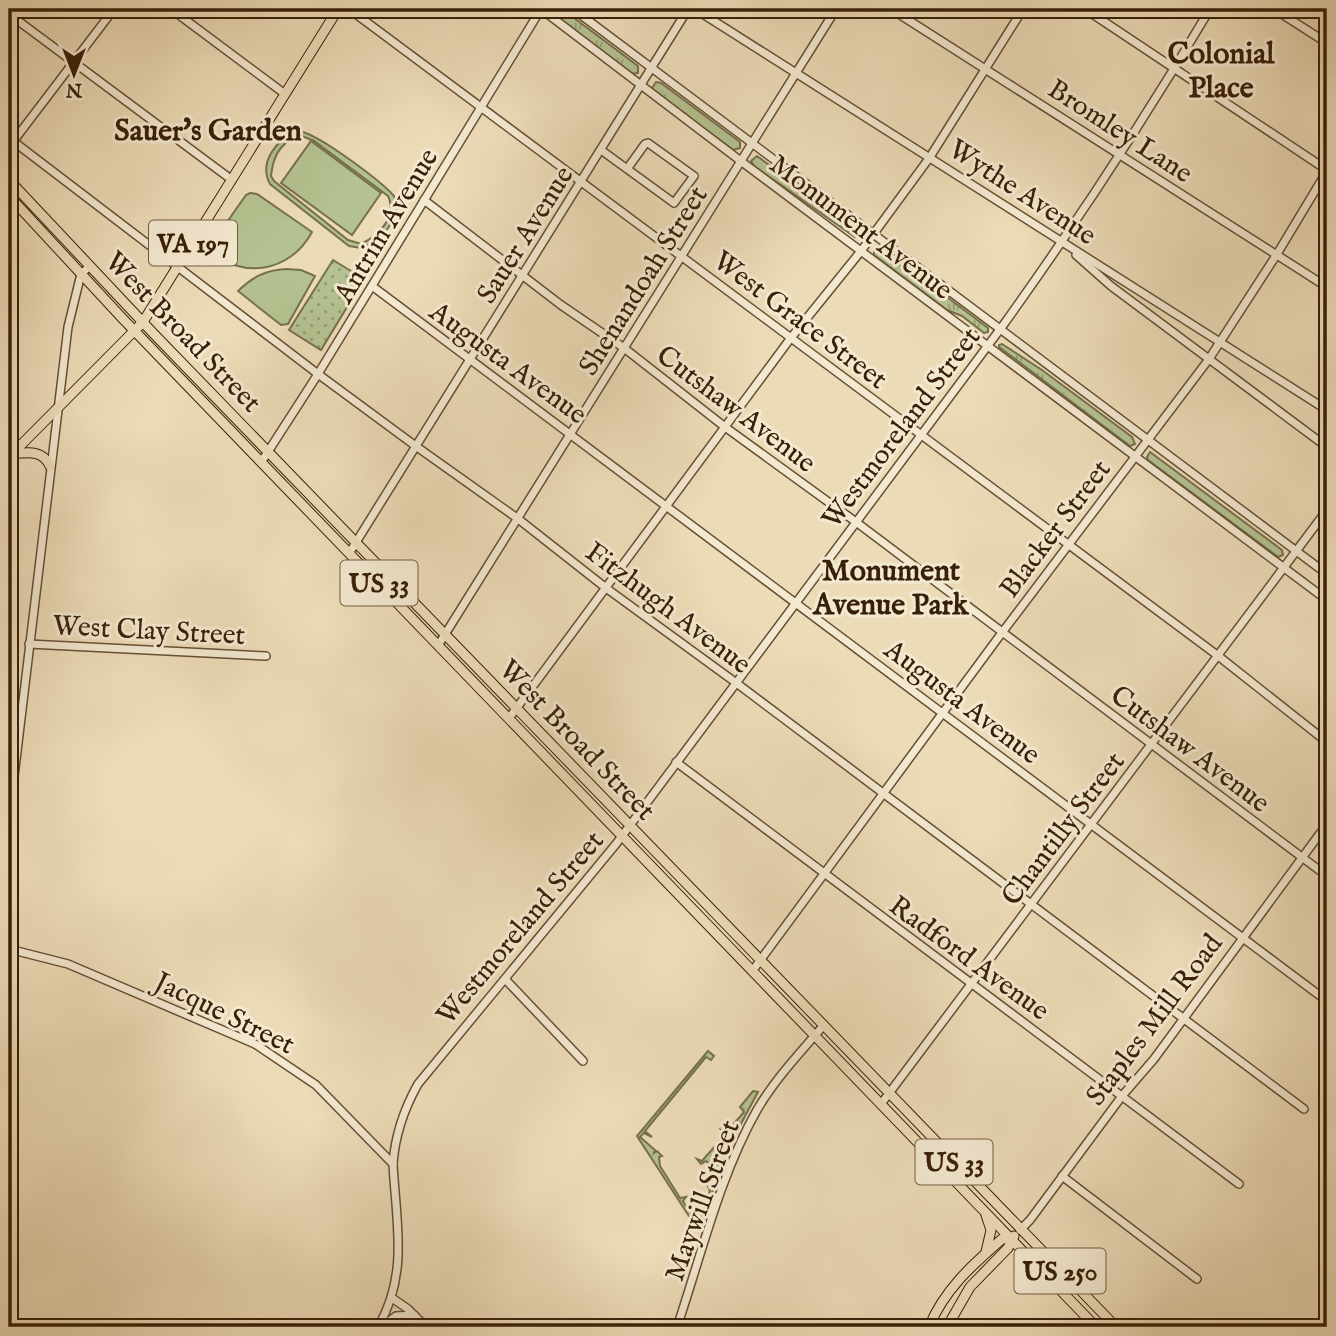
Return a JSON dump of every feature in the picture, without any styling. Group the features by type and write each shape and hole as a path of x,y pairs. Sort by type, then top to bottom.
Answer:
{"main road":[{"name":"VA 197","path":"10,455 143,322 338,9"},
{"name":"West Broad Street","path":"9,180 143,322 1116,1327"},
{"name":"West Broad Street","path":"9,196 261,461 1012,1238 1092,1326"},
{"path":"10,455 37,453 47,459 50,466"},
{"name":"US 33","path":"984,1210 991,1230 985,1253"},
{"name":"Staples Mill Road","path":"947,1327 964,1295 1008,1248 1012,1238 1020,1230"},
{"name":"Staples Mill Road","path":"929,1327 953,1285 1002,1239 1012,1238"}],"street":[{"path":"10,142 114,9"},
{"path":"171,9 285,94"},
{"name":"West Grace Street","path":"349,9 1217,655 1327,742"},
{"name":"Antrim Avenue","path":"261,461 318,374 541,9"},
{"name":"Monument Avenue","path":"541,9 1327,600"},
{"name":"Monument Avenue","path":"573,9 1327,574"},
{"name":"Sauer Avenue","path":"349,552 688,9"},
{"name":"Wythe Avenue","path":"695,9 1327,410"},
{"name":"Shenandoah Street","path":"439,644 836,9"},
{"name":"Bromley Lane","path":"891,9 1327,287"},
{"path":"510,717 790,339 861,251 930,157 1023,9"},
{"path":"1085,9 1327,170"},
{"name":"Westmoreland Street","path":"379,1327 392,1298 399,1260 393,1164 400,1124 418,1084 623,835 988,346 1063,243 1210,9"},
{"path":"1274,9 1327,43"},
{"path":"9,14 232,180"},
{"name":"Fitzhugh Avenue","path":"10,142 179,266 318,374 517,518 606,588 1304,1109"},
{"path":"601,150 627,169 674,203 694,176 648,143 627,169"},
{"name":"Blacker Street","path":"753,970 822,874 1209,359 1278,254 1327,170"},
{"name":"Cutshaw Avenue","path":"424,200 522,276 624,348 725,427 856,522 1327,876"},
{"path":"1063,243 1111,286 1327,447"},
{"path":"9,818 68,327 81,274 90,266"},
{"name":"Augusta Avenue","path":"372,286 1327,1001"},
{"name":"Chantilly Street","path":"881,1104 1327,510"},
{"name":"West Clay Street","path":"29,644 266,656"},
{"name":"Radford Avenue","path":"676,762 1239,1184"},
{"name":"Staples Mill Road","path":"1020,1230 1122,1096 1154,1059 1327,824"},
{"name":"Jacque Street","path":"9,949 41,955 78,968 255,1044 316,1085 393,1164"},
{"path":"505,979 583,1061"},
{"name":"Maywill Street","path":"677,1327 740,1143 770,1090 823,1026"},
{"path":"1062,1176 1197,1279"},
{"path":"392,1298 426,1327"},
{"path":"1092,1326 1100,1312"},
{"path":"379,1327 396,1316 414,1315"}],"green space":[{"path":"555,9 562,9 638,66 638,73 631,74 554,15"},
{"path":"656,82 740,142 740,148 733,150 655,92 652,88"},
{"path":"298,131 319,139 363,169 394,196 395,213 382,235 361,248 349,246 270,184 266,168 268,160 277,145","holes":["296,136 314,141 388,196 390,211 385,225 367,241 361,244 348,240 274,181 271,176 278,152 285,143"]},
{"path":"311,141 381,193 352,235 281,183"},
{"path":"757,156 860,232 860,235 855,237 754,166 751,161"},
{"path":"250,193 257,194 312,232 303,246 278,264 250,268 235,265 208,249"},
{"path":"874,250 879,250 915,273 988,328 988,332 984,333 962,316 947,310 874,255"},
{"path":"333,260 364,279 321,350 289,330"},
{"path":"286,269 301,270 315,276 288,324 281,325 238,291 260,275"},
{"path":"1002,344 1042,370 1132,437 1135,444 1130,446 999,347"},
{"path":"1150,452 1282,550 1283,555 1278,557 1148,460"},
{"path":"708,1051 714,1056 711,1060 706,1057 645,1131 652,1137 644,1133 640,1137 655,1150 654,1153 657,1151 662,1156 659,1157 660,1166 680,1198 686,1197 683,1201 688,1210 692,1209 691,1214 694,1217 701,1216 703,1212 697,1213 699,1209 704,1210 710,1190 707,1185 714,1187 701,1226 689,1216 637,1136"},
{"path":"753,1091 758,1092 729,1146 718,1175 710,1172 712,1166 706,1161 701,1164 697,1159 702,1161 724,1136 721,1130 726,1133 744,1112 740,1107"}],"district":[{"name":"Colonial Place","path":"1221,70"},
{"name":"Sauer's Garden","path":"208,130"},
{"name":"Monument Avenue Park","path":"891,587"}]}
